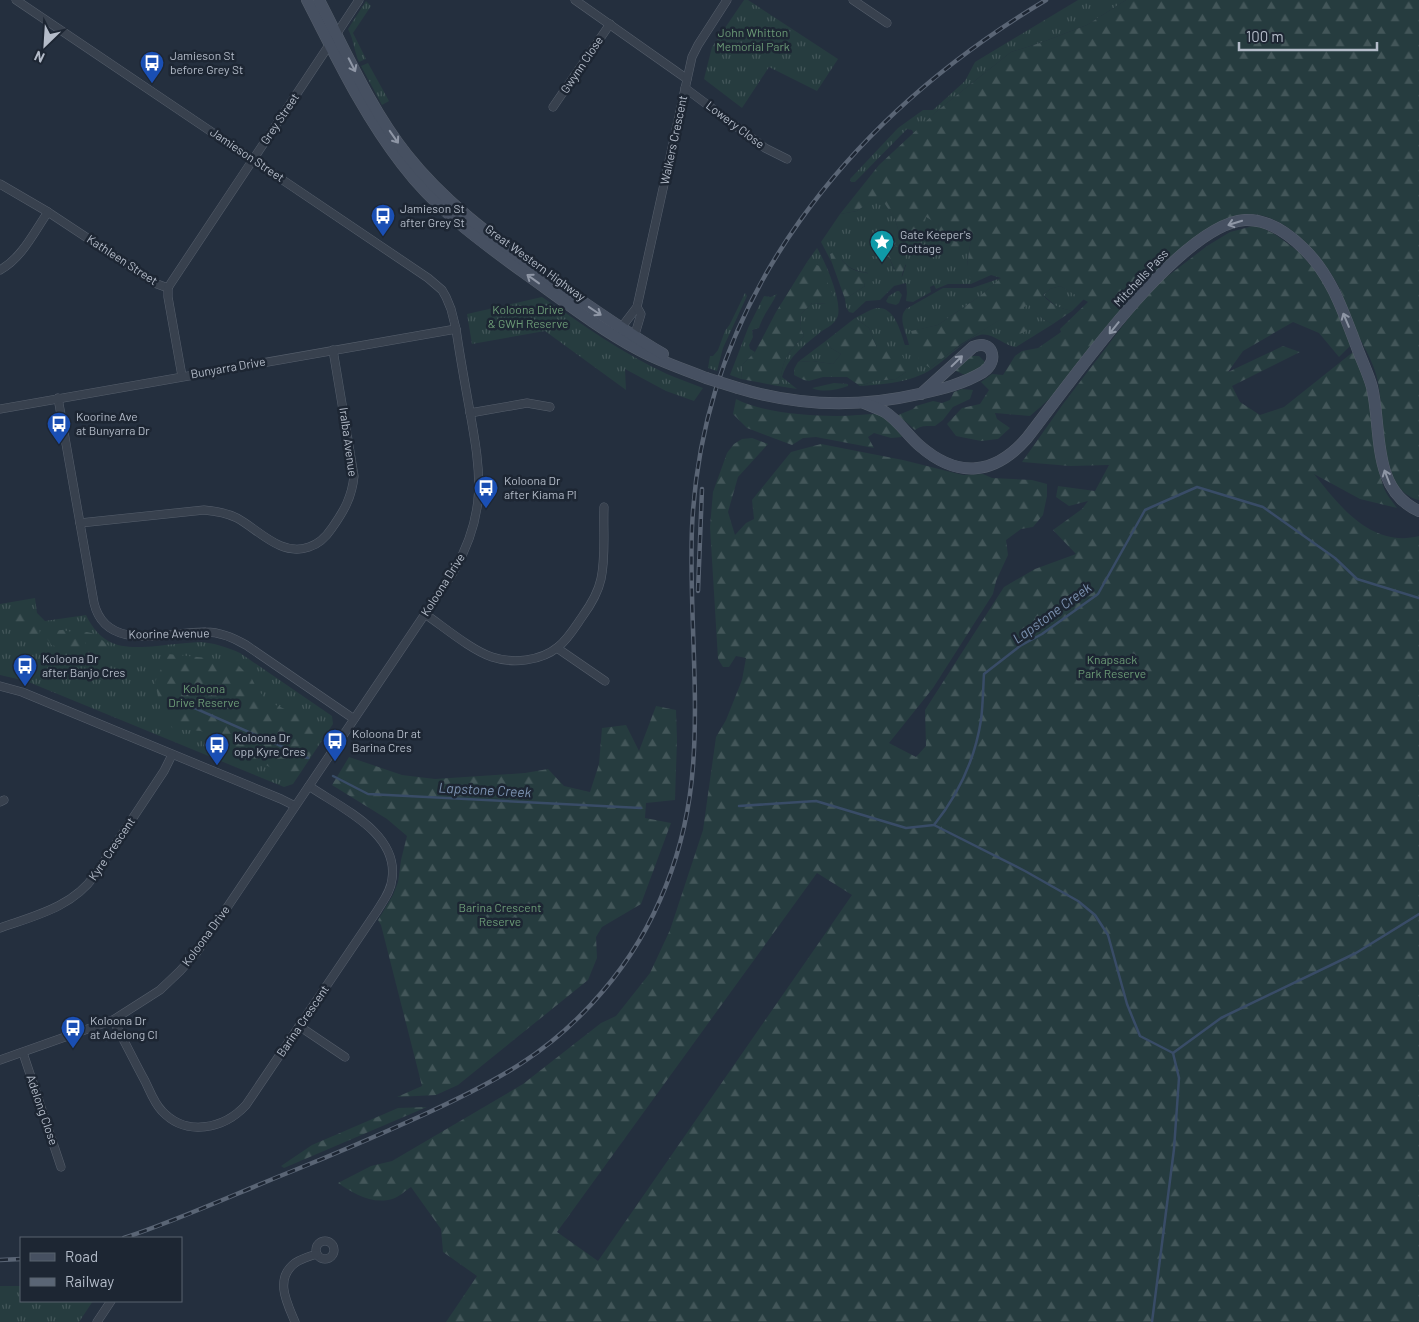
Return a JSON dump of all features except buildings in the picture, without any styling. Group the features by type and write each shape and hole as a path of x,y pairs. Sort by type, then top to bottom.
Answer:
{"main road":[{"name":"Great Western Highway","path":"307,0 378,132 427,194 452,218 484,243 606,331 632,341 662,361 706,378 765,396 821,404 889,401 921,394 952,387 981,373 990,366 993,358 992,352 982,345 973,347 921,394"},
{"name":"Great Western Highway","path":"319,0 380,115 406,154 431,184 490,235 621,328 632,341"},
{"name":"Mitchells Pass","path":"864,403 884,411 920,446 942,461 972,469 999,462 1015,451 1027,438 1098,347 1158,276 1185,251 1234,222 1246,220 1262,223 1279,228 1295,240 1319,265 1334,291 1370,382 1374,397 1380,450 1386,475 1398,497 1404,503 1419,511"}],"street":[{"name":"Jamieson Street","path":"16,0 435,284 446,297 456,329"},
{"name":"Grey Street","path":"168,288 359,0"},
{"name":"Walkers Crescent","path":"575,0 688,79 637,307 621,328"},
{"path":"688,79 694,51 727,0"},
{"path":"853,0 887,24"},
{"name":"Gwynn Close","path":"553,107 610,24"},
{"name":"Lowery Close","path":"686,88 766,148 787,159"},
{"name":"Kathleen Street","path":"0,184 48,212 157,284 168,288 182,376"},
{"path":"0,270 11,263 21,252 48,212"},
{"name":"Walkers Crescent","path":"632,341 641,314 637,307"},
{"name":"Bunyarra Drive","path":"0,409 456,329"},
{"name":"Koloona Drive","path":"0,1060 113,1020 160,990 189,961 425,614 460,559 470,537 475,517 480,476 456,329"},
{"name":"Iralba Avenue","path":"80,523 204,510 220,512 234,517 283,547 298,550 305,549 319,542 329,534 344,511 353,485 353,468 333,350"},
{"name":"Koorine Avenue","path":"58,398 96,610 102,621 113,630 133,636 206,632 230,638 246,645 354,719"},
{"path":"470,413 527,403 550,407"},
{"path":"425,614 483,653 501,659 524,660 547,654 557,648 570,634 598,588 602,567 604,507"},
{"path":"557,648 605,681"},
{"path":"0,686 22,692 295,806"},
{"name":"Kyre Crescent","path":"0,928 63,904 87,885 164,771 172,755"},
{"name":"Barina Crescent","path":"113,1020 157,1105 174,1121 197,1127 221,1124 238,1114 246,1105 377,911 386,897 392,878 390,857 380,837 365,824 309,786"},
{"path":"299,1026 345,1057"},
{"name":"Adelong Close","path":"23,1053 61,1167"},
{"path":"295,1322 284,1293 286,1275 294,1263 317,1254"},
{"path":"97,1322 110,1302"}],"green space":[{"name":"John Whitton Memorial Park","path":"744,0 748,0 838,59 817,91 769,67 742,108 704,79 712,47"},
{"path":"1078,0 1126,0 1087,25 1011,52 937,111 914,134 912,130 907,129 855,182 851,182 850,179 898,128 923,110 933,110 965,81 975,62"},
{"path":"1126,0 1419,0 1419,500 1405,493 1396,482 1389,467 1385,450 1376,374 1353,324 1338,285 1322,261 1302,239 1277,221 1264,216 1240,215 1227,220 1201,234 1166,261 1126,303 1055,392 1038,409 1030,416 995,413 997,419 1010,428 998,439 981,441 956,436 947,424 962,408 980,404 989,390 981,382 992,374 1003,375 1015,356 1022,351 1038,348 1061,332 1060,329 1088,302 1060,286 1050,289 1043,295 1056,306 1072,311 1053,324 1043,319 1028,304 1023,308 1032,319 1026,331 1018,335 1002,328 1003,318 961,344 930,368 919,360 911,331 938,325 980,296 1001,278 991,275 970,278 967,266 971,238 959,221 962,246 955,252 944,255 938,224 926,217 919,246 906,247 900,236 895,219 879,195 857,211 840,214 879,165 937,111 1011,52 1087,25"},
{"path":"366,1 371,6 353,33 366,59 359,62 348,29"},
{"path":"368,63 389,101 382,105 361,66"},
{"path":"879,194 895,219 900,236 926,217 938,223 944,255 958,219 971,238 967,266 991,275 971,284 948,284 936,289 934,285 930,287 931,292 913,302 906,301 906,283 894,286 880,300 866,301 853,313 849,312 845,299 865,286 864,283 868,273 849,267 836,252 830,254 832,263 821,242 840,214 857,211","holes":["889,257 906,265 902,277 894,269"]},
{"name":"Knapsack Park Reserve","path":"1257,225 1276,235 1299,252 1326,286 1347,330 1350,346 1339,357 1319,333 1293,322 1243,351 1228,372 1283,346 1300,352 1232,386 1240,402 1260,415 1284,407 1353,352 1367,383 1378,469 1387,494 1397,508 1360,499 1314,474 1346,511 1372,530 1386,536 1402,538 1419,536 1419,1322 446,1322 477,1276 443,1252 441,1229 411,1187 395,1198 379,1201 358,1195 338,1183 371,1166 392,1161 523,1084 601,1023 616,1016 650,973 670,930 703,830 716,737 726,720 742,680 746,658 736,656 729,667 723,667 718,659 710,527 713,492 727,453 734,444 742,439 752,438 768,444 738,477 728,512 735,535 746,523 754,519 752,500 791,452 821,444 903,460 963,475 983,474 992,478 1032,480 1047,484 1047,496 1043,515 1033,527 1021,529 1006,540 1008,555 996,581 993,594 933,688 889,743 916,757 926,746 925,710 1004,587 1035,569 1076,554 1053,530 1082,509 1088,501 1069,506 1056,497 1058,486 1095,491 1109,465 1070,466 1022,462 1063,404 1134,311 1160,282 1207,246 1230,232","holes":["817,873 852,895 598,1261 557,1232"]},
{"path":"888,242 897,246 905,255 906,263 900,281 889,257 872,256 868,252 872,247"},
{"path":"817,248 829,272 836,293 838,303 837,318 793,356 785,369 782,377 797,389 778,386 786,358 804,336 800,327 801,314 812,303 827,304 825,278 819,269 807,262"},
{"path":"836,251 843,262 849,267 873,275 875,281 864,283 865,286 845,299 830,254"},
{"path":"807,262 820,266 834,297 827,304 812,303 801,314 800,327 804,336 786,358 778,386 741,379 743,364 755,352 776,312"},
{"path":"1001,278 980,296 938,325 912,331 930,368 974,336 1028,303 1043,319 1053,324 1016,347 989,335 980,335 969,340 924,374 897,382 860,386 874,381 896,379 906,372 877,348 869,328 855,318 878,308 884,309 893,316 905,345 909,345 902,321 903,313 906,309 943,288 972,288"},
{"path":"1060,286 1084,299 1072,311 1057,307 1043,295 1050,289"},
{"path":"897,291 902,295 899,303 896,305 888,303 886,301 889,296"},
{"path":"745,293 747,296 723,348 717,371 708,368 710,356 713,356 718,350 725,331"},
{"path":"777,294 759,328 752,330 753,337 749,345 750,349 755,352 743,364 741,379 730,375 748,328 764,296 771,297"},
{"name":"Koloona Drive & GWH Reserve","path":"542,297 635,357 667,374 703,388 694,401 666,391 625,369 626,390 545,331 472,344 467,314"},
{"path":"855,318 869,328 877,348 901,353 905,361 906,372 896,379 874,381 860,386 847,377 823,377 809,381 794,375 794,369 798,362 812,361 833,364 841,354 831,348 827,340"},
{"path":"827,340 831,348 841,354 833,364 812,361 798,362"},
{"path":"971,356 979,356 986,363 967,376 954,370"},
{"path":"834,383 848,384 848,386 830,390 812,388"},
{"path":"962,389 973,390 970,399 953,407 943,420 935,426 917,428 915,430 898,415 916,406 933,401 942,403 950,400 954,392"},
{"path":"736,399 759,408 799,414 836,416 880,414 894,425 902,437 891,438 874,433 868,437 874,448 816,437 803,438 792,445 747,428 733,414"},
{"name":"Koloona Drive Reserve","path":"35,598 37,613 45,621 86,615 99,634 115,644 145,647 200,642 215,644 240,653 332,716 333,724 293,784 284,787 26,681 0,675 0,604"},
{"path":"23,612 34,618 39,630 40,639 15,631 7,625 5,620 10,614"},
{"path":"62,630 95,634 109,646 108,650 85,642 87,649 109,656 112,660 51,645 47,638 49,631"},
{"path":"168,654 217,659 238,665 252,679 257,689 269,702 316,723 325,732 301,771 281,773 201,731 174,729 163,721 155,682"},
{"name":"Barina Crescent Reserve","path":"656,706 676,710 675,800 646,803 645,818 671,823 641,904 602,927 596,937 597,958 588,980 458,1085 436,1095 397,1097 422,1086 381,925 378,920 393,895 398,882 407,836 387,819 332,785 349,757 402,775 435,779 525,773 548,769 564,786 590,792 599,764 602,728 626,725 639,751"},
{"path":"427,1107 284,1168 281,1166 312,1145 398,1108"},
{"path":"0,1286 20,1286 20,1302 92,1302 79,1322 0,1322"}],"waterway":[{"name":"Lapstone Creek","path":"739,806 816,801 906,828 934,825 958,789 970,762 981,720 984,674 1020,646 1042,634 1098,594 1145,510 1197,487 1263,507 1335,558 1357,579 1419,598"},
{"name":"Lapstone Creek","path":"183,703 308,758"},
{"name":"Lapstone Creek","path":"333,776 368,794 641,808"},
{"path":"934,825 1025,871 1078,901 1095,915 1108,935 1127,1004 1140,1036 1173,1053 1179,1078 1174,1149 1152,1322"},
{"path":"1173,1053 1221,1018 1356,953 1419,914"}],"railway":[{"path":"127,1237 187,1215 357,1144 449,1103 498,1078 542,1049 563,1032 603,991 622,967 654,914 666,886 676,857 690,797 695,736 692,528 702,443 724,364 758,289 800,220 852,156 911,98 976,46 1046,0"},
{"path":"698,591 702,489"},
{"path":"0,1260 20,1259"}],"place":[{"name":"Jamieson St before Grey St","path":"152,84"},
{"name":"Jamieson St after Grey St","path":"383,237"},
{"name":"Gate Keeper's Cottage","path":"882,263"},
{"name":"Koorine Ave at Bunyarra Dr","path":"59,445"},
{"name":"Koloona Dr after Kiama Pl","path":"486,509"},
{"name":"Koloona Dr after Banjo Cres","path":"25,687"},
{"name":"Koloona Dr at Barina Cres","path":"335,762"},
{"name":"Koloona Dr opp Kyre Cres","path":"217,766"},
{"name":"Koloona Dr at Adelong Cl","path":"73,1049"}]}
